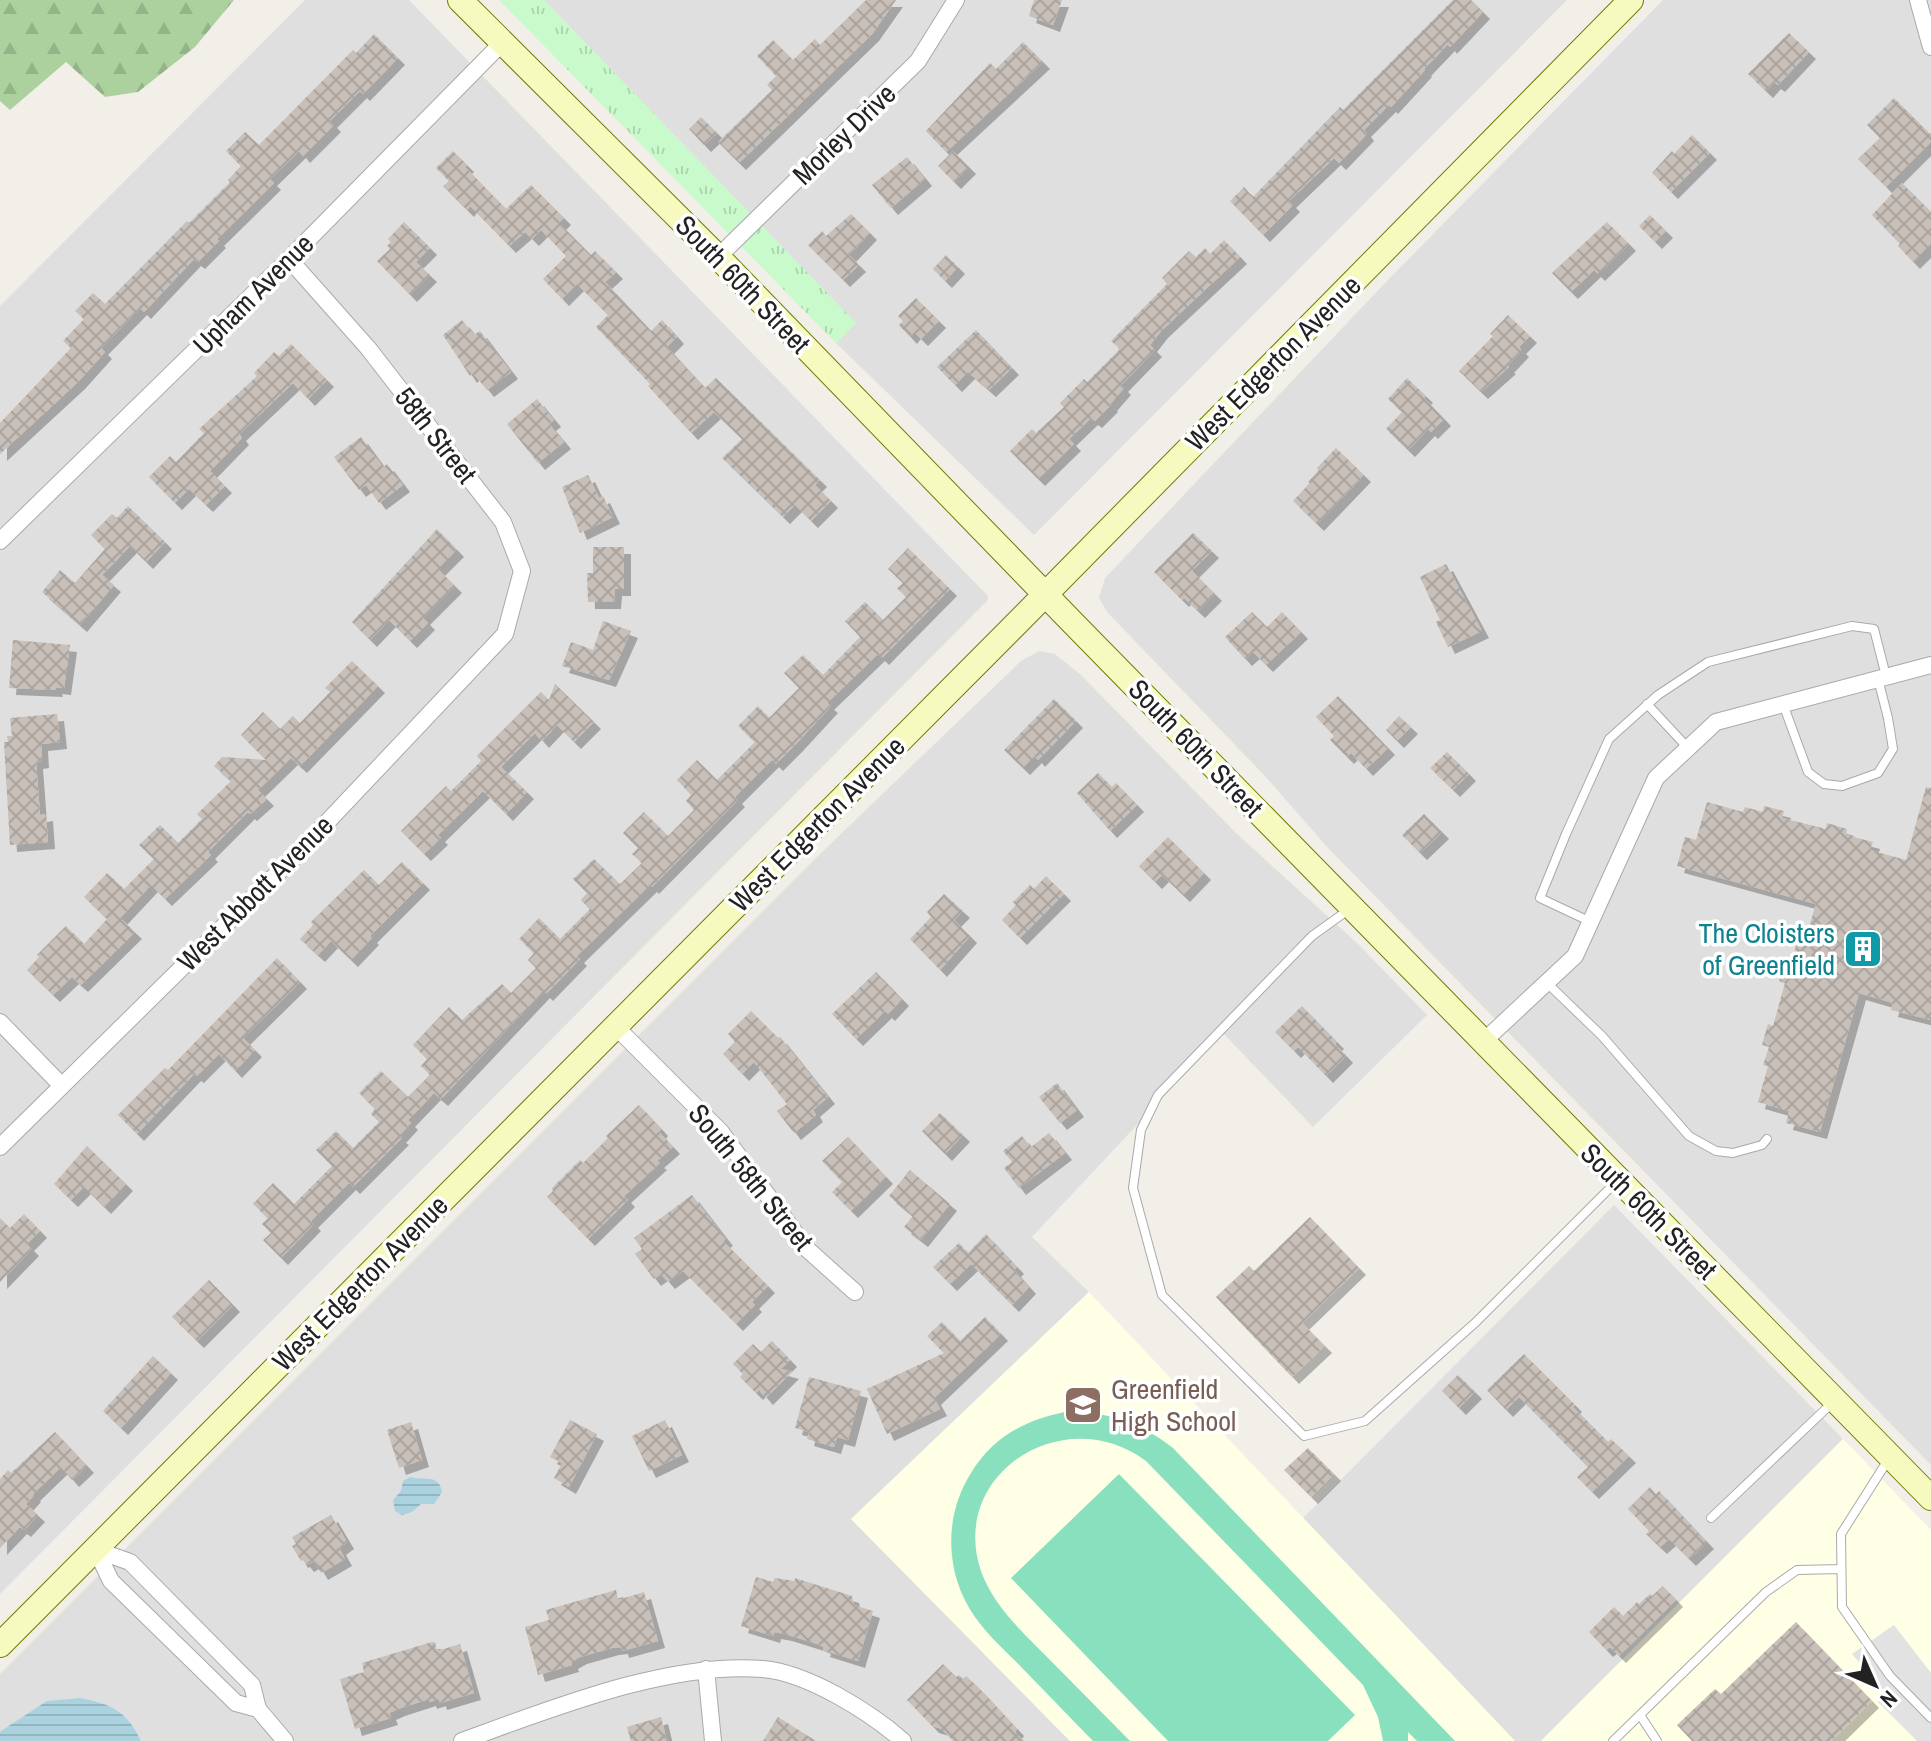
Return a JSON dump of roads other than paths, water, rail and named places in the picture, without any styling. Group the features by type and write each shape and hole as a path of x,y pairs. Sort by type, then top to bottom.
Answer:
{"street":[{"name":"South 60th Street","path":"460,0 718,257 1045,595 1931,1498"},
{"name":"Morley Drive","path":"718,257 918,61 956,0"},
{"name":"West Edgerton Avenue","path":"0,1645 1045,595 1631,0"},
{"path":"1918,0 1931,47"},
{"name":"Upham Avenue","path":"0,541 289,259 502,43"},
{"name":"58th Street","path":"289,259 368,348 503,522 522,571 505,634"},
{"name":"West Abbott Avenue","path":"0,1147 295,856 505,634"},
{"path":"1483,1042 1575,956 1656,778 1716,722 1931,665"},
{"path":"0,1022 61,1085"},
{"name":"South 58th Street","path":"615,1026 721,1132 807,1249 855,1292"},
{"path":"96,1550 111,1581 190,1659 236,1703 258,1709"},
{"path":"96,1550 130,1562 252,1685 258,1709 285,1741"},
{"path":"462,1741 545,1711 659,1678 706,1669 766,1669 812,1683 857,1707 903,1741"},
{"path":"706,1669 713,1741"}],"lane":[{"path":"1591,922 1540,898 1566,834 1609,739 1647,704 1708,662 1852,626 1874,629 1893,749 1878,773 1842,786 1824,784 1808,772 1783,704"},
{"path":"1647,704 1688,748"},
{"path":"1351,908 1312,936 1158,1095 1141,1130 1133,1188 1162,1295 1304,1436 1365,1421 1476,1322 1618,1180"},
{"path":"1547,982 1602,1036 1689,1136 1716,1151 1733,1153 1762,1145 1767,1139"},
{"path":"1711,1518 1835,1400"},
{"path":"1890,1456 1841,1534 1842,1607 1890,1676 1931,1718"},
{"path":"1613,1741 1766,1592 1797,1570 1841,1569"},
{"path":"1640,1715 1657,1741"}],"water":[{"path":"410,1477 434,1480 442,1492 434,1504 421,1504 412,1512 402,1515 395,1511 393,1500 401,1491 403,1481"},
{"path":"80,1698 117,1710 130,1722 141,1741 0,1741 0,1732 47,1701"}],"place":[{"name":"The Cloisters of Greenfield","path":"1863,949"},
{"name":"Greenfield High School","path":"1083,1405"}]}
